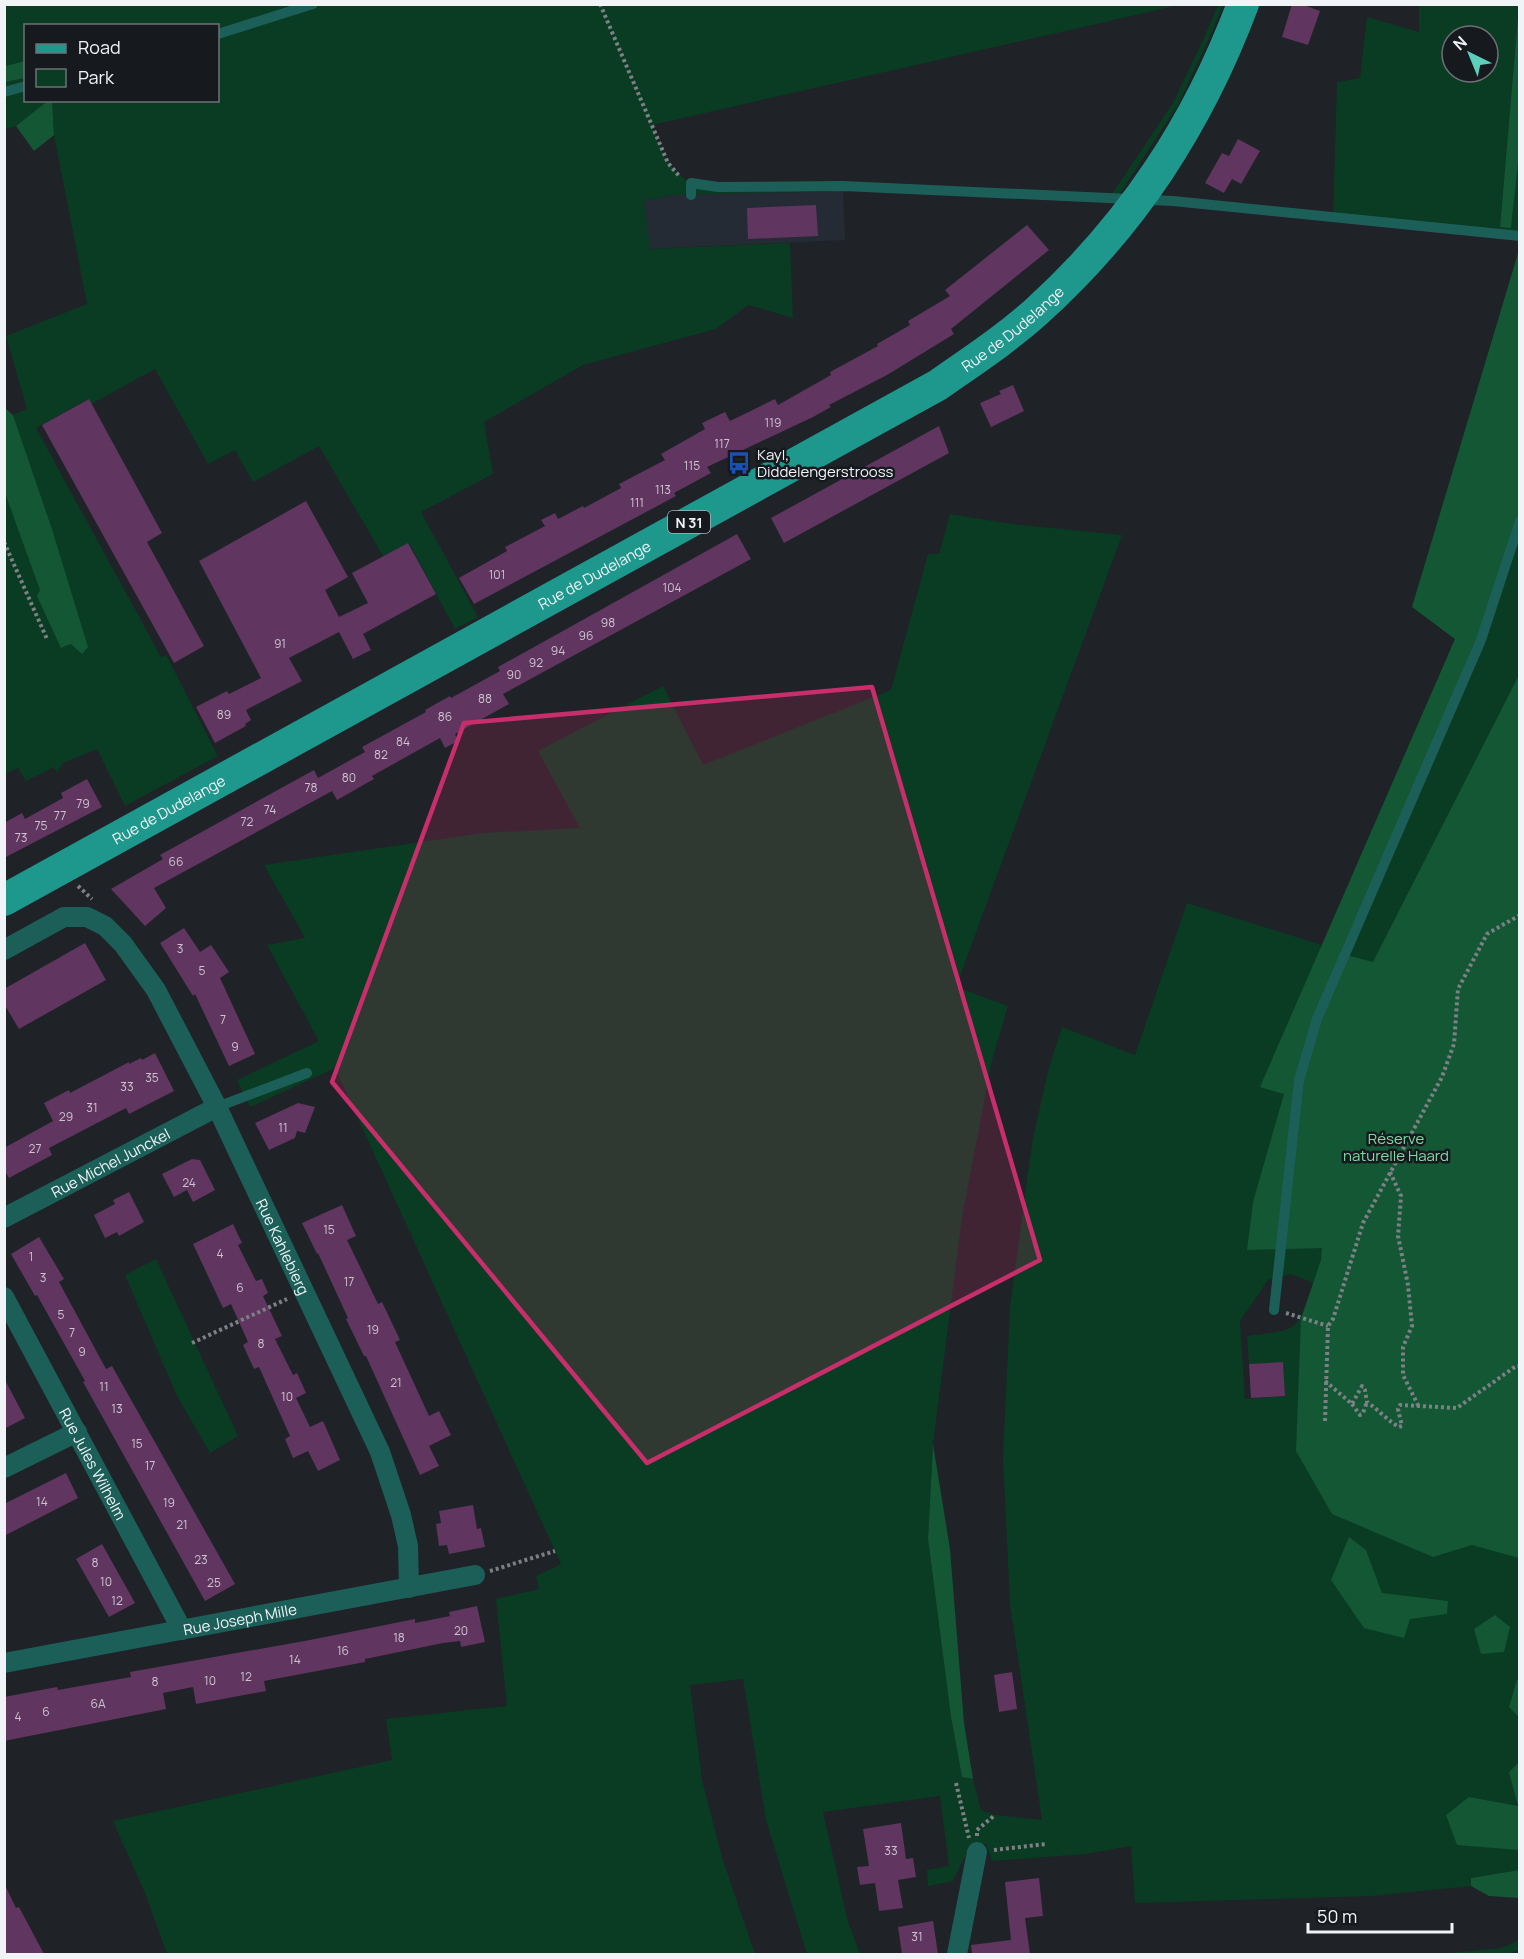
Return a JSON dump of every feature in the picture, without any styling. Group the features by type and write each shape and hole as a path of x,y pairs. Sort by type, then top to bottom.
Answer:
{"main road":[{"name":"Rue de Dudelange","path":"4,900 938,385 1002,339 1036,312 1085,265 1140,199 1190,124 1227,47 1243,4"}],"street":[{"path":"4,950 64,917 87,917 105,926"},
{"name":"Rue Kahlebierg","path":"105,926 123,944 156,990 217,1107 380,1452 401,1515 408,1546 409,1588"},
{"name":"Rue Michel Junckel","path":"4,1218 217,1107"},
{"name":"Rue Jules Wilhelm","path":"4,1297 182,1630"},
{"path":"4,1468 77,1432"},
{"name":"Rue Joseph Mille","path":"4,1663 475,1575"},
{"path":"957,1954 977,1852"}],"lane":[{"path":"219,34 313,4"},
{"path":"4,92 24,87"},
{"path":"691,195 691,183 718,187 1140,199 1520,237"},
{"path":"1274,1310 1299,1080 1317,1019 1481,640 1520,521"},
{"path":"217,1107 307,1073"}],"path":[{"path":"600,4 668,163 678,175 691,183"},
{"path":"4,542 47,639"},
{"path":"75,883 99,905 105,926"},
{"path":"1325,1421 1328,1326 1333,1319 1363,1223 1442,1077 1454,1044 1458,988 1487,934 1520,915"},
{"path":"1390,1172 1401,1196 1398,1236 1408,1285 1412,1326 1403,1347 1402,1375 1419,1407"},
{"path":"192,1343 304,1291"},
{"path":"1274,1310 1328,1326"},
{"path":"1367,1402 1399,1427 1402,1426 1398,1409 1401,1406 1457,1408 1516,1366 1520,1366"},
{"path":"1325,1381 1352,1404 1360,1415 1367,1402 1362,1386 1358,1389 1352,1404"},
{"path":"475,1575 555,1551"},
{"path":"956,1783 970,1846 977,1852 1046,1844"},
{"path":"977,1852 977,1830 995,1815"}],"highlighted area":[{"path":"872,687 1040,1260 647,1463 332,1082 464,723"}],"shaded area":[{"path":"843,191 845,240 649,249 644,201 672,195"}],"green space":[{"path":"4,5 1180,5 652,125 670,165 691,183 843,186 843,191 672,195 644,201 650,249 790,243 793,318 748,305 716,329 583,365 484,422 493,474 421,512 478,617 455,629 409,543 383,556 319,446 253,482 235,450 208,464 155,369 91,404 88,399 36,428 161,657 166,655 218,756 125,806 97,749 63,763 57,773 54,767 26,781 18,768 5,774 5,493 62,648 71,644 51,526 13,415 27,409 6,336 87,304 54,135 52,102 219,102 219,24 24,24 24,61 5,66"},
{"path":"1218,5 1223,5 1178,105 1117,198 1110,197 1173,103"},
{"path":"1419,5 1519,5 1500,226 1511,228 1519,144 1519,236 1333,218 1337,82 1360,78 1367,17 1419,32"},
{"path":"1519,5 1520,144 1511,228 1500,227"},
{"path":"24,61 24,78 5,82 5,66"},
{"path":"24,78 24,102 48,102 16,126 5,129 4,82"},
{"path":"46,102 52,102 54,135 34,151 16,126"},
{"path":"1519,250 1519,1870 1471,1878 1471,1886 1371,1896 1135,1903 1131,1846 1085,1854 992,1861 986,1844 970,1846 953,1881 928,1886 927,1870 949,1866 940,1796 823,1812 848,1922 860,1954 807,1954 766,1820 743,1679 690,1685 702,1780 722,1857 755,1954 167,1954 145,1893 113,1821 392,1760 386,1719 507,1706 496,1599 539,1589 536,1576 561,1564 335,1068 250,1107 237,1080 319,1041 267,945 305,938 264,865 482,833 580,828 538,751 663,686 703,765 891,690 928,554 939,554 950,514 1012,524 1122,535 956,987 1008,1006 992,1060 962,1218 933,1444 928,1539 951,1717 962,1777 973,1779 981,1810 995,1815 1042,1820 1010,1604 1003,1457 1010,1308 1032,1143 1048,1071 1062,1027 1135,1055 1187,903 1322,945 1455,639 1412,607","holes":["1291,1274 1313,1283 1303,1312 1293,1326 1277,1332 1247,1336 1249,1364 1283,1362 1285,1396 1245,1399 1240,1321 1268,1280"]},
{"name":"Réserve naturelle Haard","path":"1519,250 1519,521 1481,640 1346,955 1373,962 1519,675 1519,1558 1472,1545 1433,1557 1332,1514 1296,1451 1301,1319 1321,1260 1322,1248 1247,1250 1253,1202 1284,1094 1260,1087 1455,639 1412,607"},
{"path":"5,408 13,415 51,526 88,647 82,654 71,644 61,648 37,596 40,590 5,493"},
{"path":"156,1259 238,1436 210,1453 177,1396 125,1275"},
{"path":"933,1444 950,1549 964,1723 973,1779 962,1777 951,1717 928,1539"},
{"path":"1349,1537 1366,1550 1382,1593 1448,1601 1447,1614 1410,1619 1404,1638 1364,1628 1331,1580"},
{"path":"1495,1615 1510,1627 1504,1652 1481,1654 1474,1629"},
{"path":"1519,1678 1519,1717 1509,1707"},
{"path":"1519,1762 1519,1850 1457,1845 1446,1815 1469,1797 1518,1806 1509,1772"},
{"path":"1519,1870 1519,1898 1489,1896 1471,1886 1471,1878"},
{"path":"1519,1940 1519,1950 1509,1954 1439,1954 1502,1948"}],"building":[{"path":"1292,4 1301,4 1320,11 1308,45 1282,37"},
{"path":"1238,139 1260,151 1241,184 1232,179 1224,193 1205,183 1222,153 1229,156"},
{"path":"816,205 818,236 748,239 747,208"},
{"path":"1027,225 1049,250 951,329 954,334 887,375 829,405 831,407 813,417 707,467 711,473 674,493 676,496 474,604 459,578 507,551 505,547 545,526 541,520 555,513 558,519 621,488 619,484 665,460 661,454 705,429 702,423 725,412 730,421 775,399 778,405 831,375 830,372 878,346 877,344 910,325 908,321 950,296 945,290"},
{"path":"1013,385 1024,411 991,427 980,403 1001,394 999,391"},
{"path":"89,399 162,533 147,542 204,646 174,663 42,425"},
{"path":"939,426 949,453 784,543 771,518"},
{"path":"306,501 348,577 325,590 339,617 368,603 352,573 408,543 436,594 363,634 371,650 353,659 339,632 289,658 302,681 246,710 251,720 245,724 246,726 215,743 196,707 227,691 229,694 261,678 199,561"},
{"path":"737,534 751,559 503,694 509,704 455,734 458,741 445,748 440,738 372,776 374,779 337,800 332,791 154,888 166,908 145,926 111,889 163,859 160,855 314,770 318,778 365,752 362,747 426,712 425,710 450,696 451,698 500,671 498,667"},
{"path":"87,779 102,807 4,858 4,823 22,813 25,819 63,798 61,793"},
{"path":"184,928 200,952 211,945 229,972 220,978 255,1054 229,1066 195,994 193,996 160,943"},
{"path":"85,943 106,980 19,1029 4,1004 4,989"},
{"path":"155,1053 174,1091 129,1114 126,1108 49,1148 52,1155 9,1178 4,1170 4,1148 53,1121 44,1103 69,1090 70,1093 129,1062 129,1064 141,1058 142,1060"},
{"path":"298,1103 315,1107 305,1133 297,1131 295,1138 269,1150 255,1123"},
{"path":"192,1159 200,1160 215,1190 193,1202 187,1190 174,1197 162,1174"},
{"path":"129,1192 144,1222 119,1236 117,1232 105,1238 94,1215 115,1204 113,1200"},
{"path":"342,1205 356,1236 347,1240 378,1304 382,1302 400,1340 395,1342 429,1416 439,1411 451,1435 429,1446 439,1466 420,1475 302,1223"},
{"path":"233,1224 242,1243 238,1245 256,1281 262,1279 268,1293 263,1296 282,1336 275,1339 293,1375 297,1373 306,1393 296,1398 310,1427 323,1421 340,1460 318,1471 308,1451 293,1458 285,1439 290,1436 259,1367 254,1369 243,1345 248,1342 231,1304 223,1308 193,1244"},
{"path":"39,1237 64,1279 59,1282 106,1369 112,1366 235,1584 205,1601 37,1295 35,1296 11,1254"},
{"path":"1283,1362 1285,1396 1251,1398 1249,1364"},
{"path":"4,1378 25,1418 4,1429"},
{"path":"66,1473 78,1498 4,1536 4,1504"},
{"path":"473,1505 477,1529 481,1528 485,1547 449,1554 447,1545 439,1546 436,1524 441,1523 439,1511"},
{"path":"102,1544 135,1603 109,1617 76,1559"},
{"path":"477,1606 485,1642 461,1647 460,1641 443,1643 365,1659 365,1662 264,1681 266,1691 196,1704 193,1687 163,1693 166,1709 4,1741 4,1697 131,1677 130,1672 415,1619 415,1623 450,1616 449,1612"},
{"path":"1012,1672 1017,1709 999,1712 994,1675"},
{"path":"901,1823 906,1859 913,1858 916,1877 898,1880 903,1908 879,1911 875,1883 860,1885 857,1867 869,1866 863,1829"},
{"path":"1039,1878 1043,1916 1025,1918 1030,1954 972,1954 971,1945 1011,1940 1005,1882"},
{"path":"4,1883 16,1908 19,1907 44,1954 4,1954"},
{"path":"933,1921 938,1954 902,1954 898,1927"}],"place":[{"name":"Kayl, Diddelengerstrooss","path":"739,463"}]}
